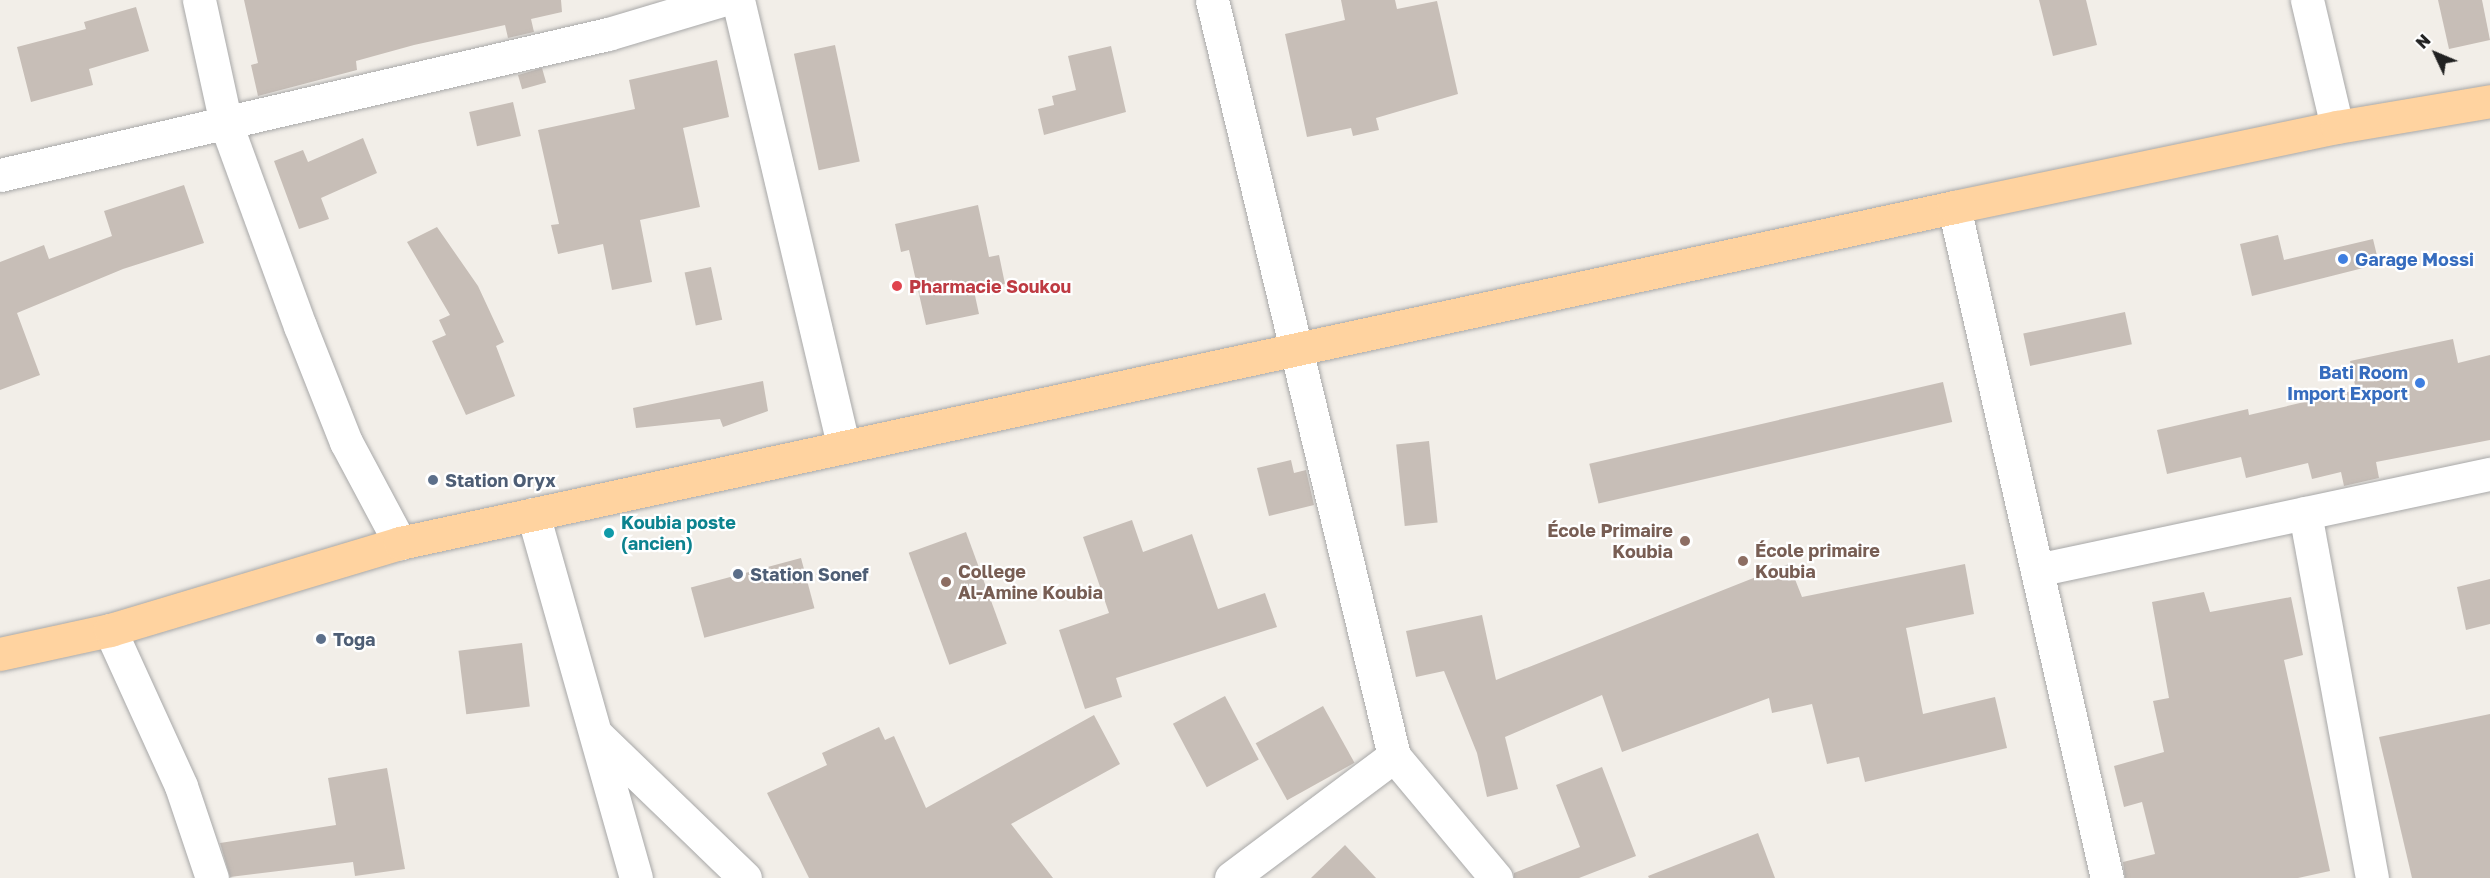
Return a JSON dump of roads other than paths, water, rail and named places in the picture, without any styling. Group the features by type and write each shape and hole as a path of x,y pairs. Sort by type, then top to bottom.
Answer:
{"main road":[{"path":"0,653 110,630 400,543 1295,352 1954,207 2337,127 2489,101"}],"street":[{"path":"199,0 226,124 346,442 400,543"},
{"path":"0,175 608,34 722,0"},
{"path":"738,0 844,447"},
{"path":"1212,0 1394,756 1496,878"},
{"path":"2307,0 2337,127"},
{"path":"1954,207 2107,878"},
{"path":"2037,570 2490,474"},
{"path":"2305,513 2372,878"},
{"path":"533,514 636,878"},
{"path":"110,630 182,786 212,878"},
{"path":"596,734 745,878"},
{"path":"1232,878 1394,756"}],"place":[{"name":"Garage Mossi","path":"2343,259"},
{"name":"Pharmacie Soukou","path":"897,286"},
{"name":"Bati Room Import Export","path":"2420,383"},
{"name":"Station Oryx","path":"433,480"},
{"name":"Koubia poste (ancien)","path":"609,533"},
{"name":"École Primaire Koubia","path":"1685,541"},
{"name":"École primaire Koubia","path":"1743,561"},
{"name":"Station Sonef","path":"738,574"},
{"name":"College Al-Amine Koubia","path":"946,582"},
{"name":"Toga","path":"321,639"}]}
